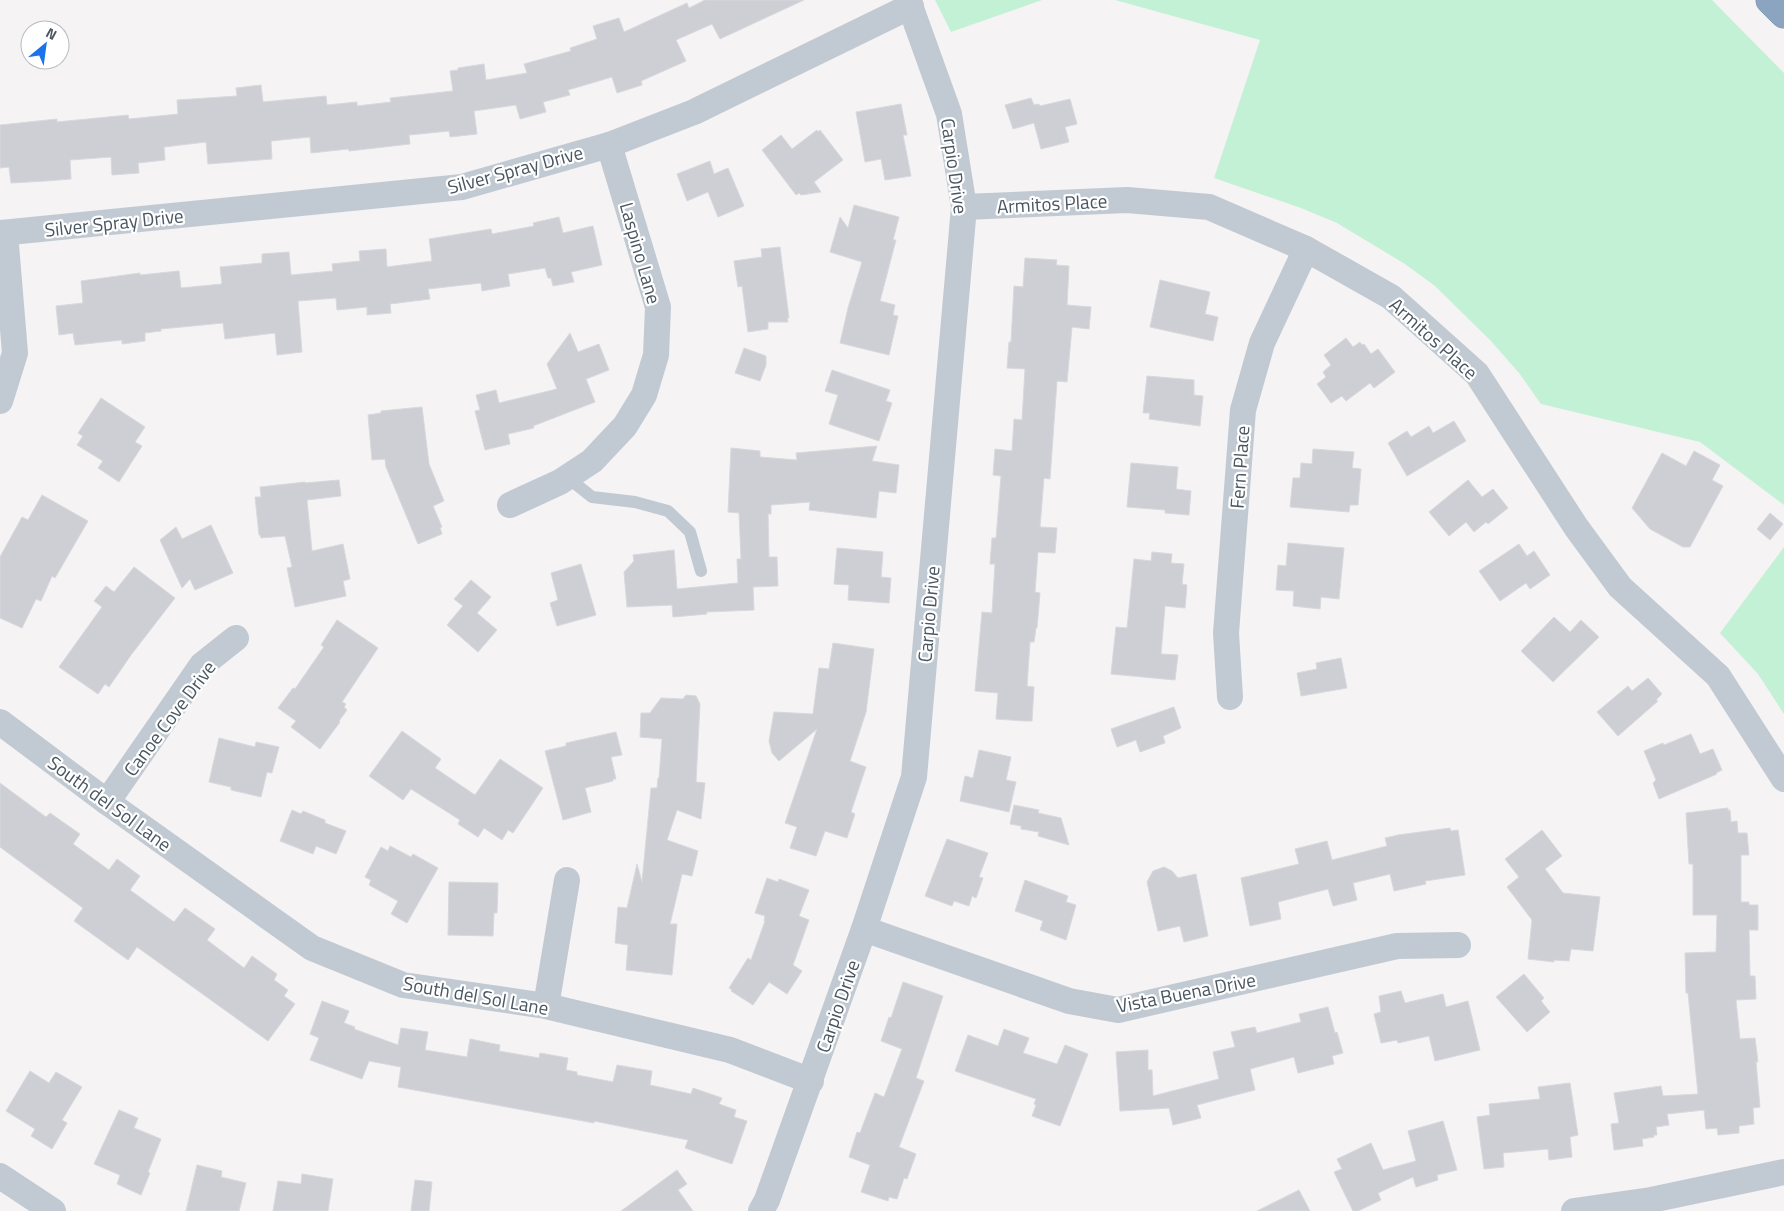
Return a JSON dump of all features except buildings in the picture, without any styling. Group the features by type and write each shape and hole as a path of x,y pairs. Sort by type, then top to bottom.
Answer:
{"highway":[{"path":"1770,0 1784,14"}],"street":[{"name":"Silver Spray Drive","path":"2,233 462,187 609,145 694,112 910,3"},
{"name":"Carpio Drive","path":"761,1211 767,1200 864,929 914,776 964,207 949,114 910,3"},
{"name":"Laspino Lane","path":"510,505 560,482 592,460 624,426 644,395 656,355 658,308 609,145"},
{"name":"Armitos Place","path":"964,207 1127,200 1209,207 1306,249 1391,297 1477,374 1576,527 1620,587 1718,676 1784,779"},
{"path":"0,401 15,353 2,233"},
{"name":"Fern Place","path":"1230,697 1226,632 1243,410 1262,343 1306,249"},
{"name":"Canoe Cove Drive","path":"107,802 202,666 236,638"},
{"name":"South del Sol Lane","path":"0,722 107,802 312,948 402,984 546,1006 730,1050 810,1081"},
{"path":"546,1006 567,880"},
{"name":"Vista Buena Drive","path":"864,929 1069,1001 1118,1010 1398,946 1458,945"},
{"path":"1574,1211 1651,1200 1784,1172"},
{"path":"0,1176 53,1211"}],"lane":[{"path":"567,477 592,497 635,502 668,511 690,532 701,571"}],"green space":[{"path":"935,0 1042,0 951,32"},
{"path":"1115,0 1712,0 1784,73 1784,505 1700,442 1541,404 1519,373 1491,341 1435,286 1405,264 1337,223 1301,208 1214,178 1260,40"},
{"path":"1784,547 1784,714 1758,674 1720,633"}]}
